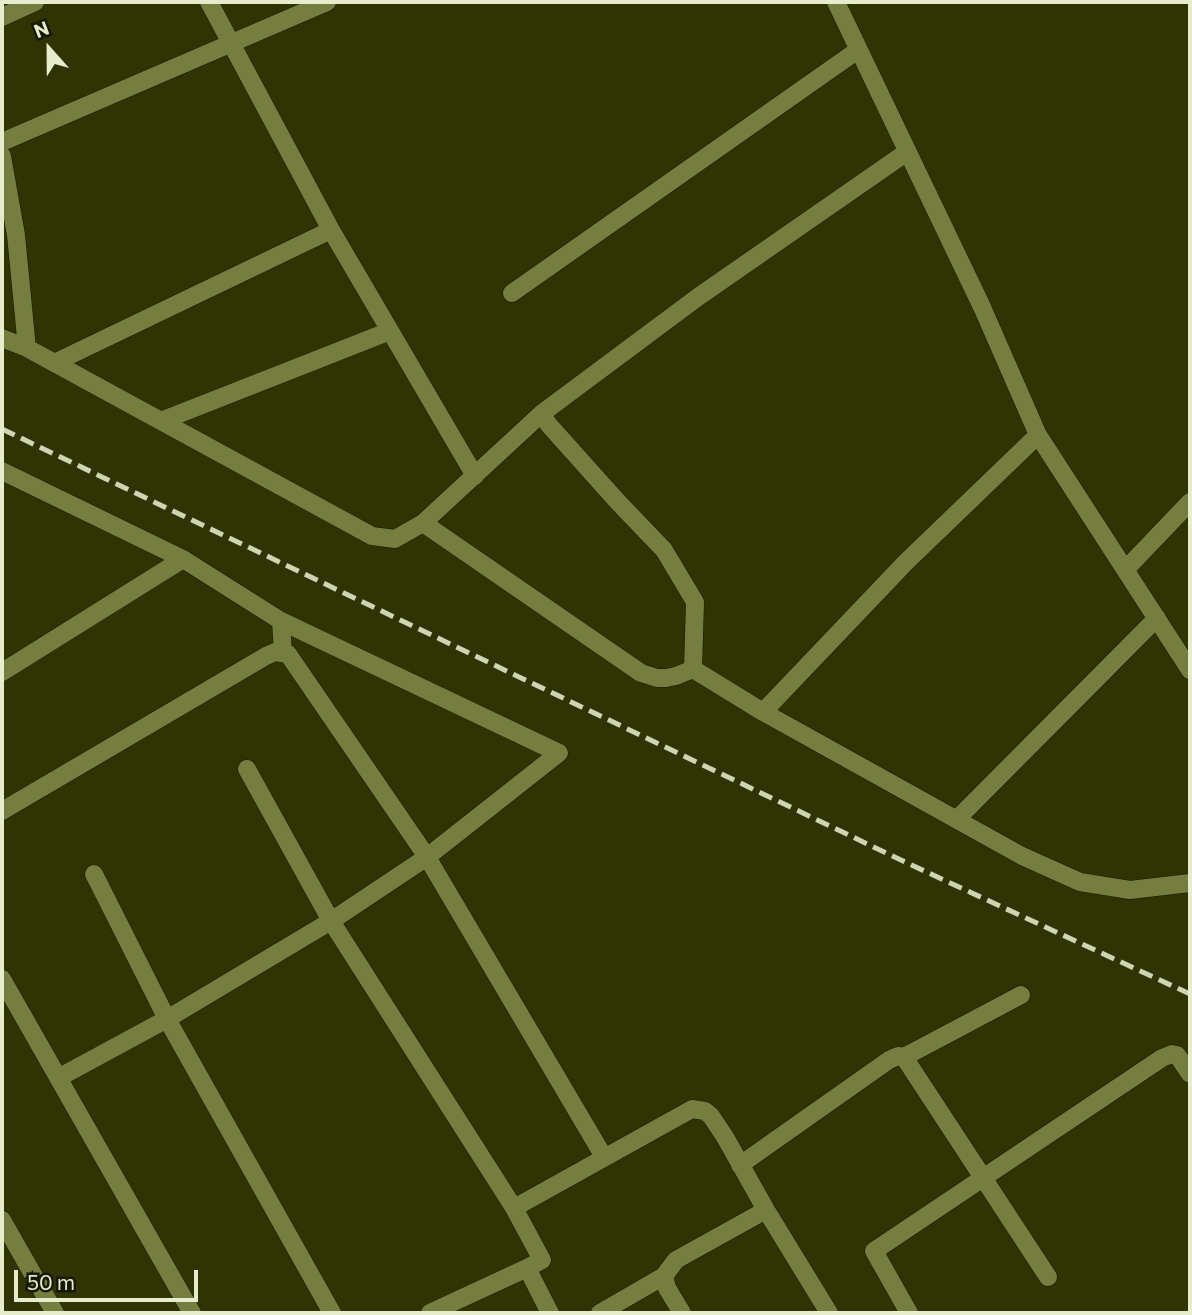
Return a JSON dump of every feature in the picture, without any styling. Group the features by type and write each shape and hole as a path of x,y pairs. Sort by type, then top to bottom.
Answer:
{"street":[{"path":"2,17 35,2"},
{"path":"209,2 331,230 475,476"},
{"path":"2,142 327,2"},
{"path":"836,2 982,307 1038,435 1190,670"},
{"path":"512,293 859,50"},
{"path":"2,338 27,348 372,536 395,539 423,523 541,414 698,297 907,152"},
{"path":"2,156 16,235 27,348"},
{"path":"54,363 331,230"},
{"path":"161,421 390,331"},
{"path":"541,414 664,550 677,570 695,602 693,670"},
{"path":"763,712 906,562 1038,435"},
{"path":"3,474 183,559 281,621 559,753 427,857 331,921 167,1019 58,1078"},
{"path":"1126,569 1190,502"},
{"path":"423,523 642,673 666,678 693,670"},
{"path":"2,671 183,559"},
{"path":"957,819 1157,618"},
{"path":"281,621 282,653"},
{"path":"2,811 266,656 275,652 289,656 427,857 604,1157"},
{"path":"693,670 763,712 1022,856 1080,882 1130,890 1190,883"},
{"path":"247,769 331,921 514,1208 542,1260 449,1309 430,1313"},
{"path":"94,874 167,1019 331,1313"},
{"path":"2,979 192,1313"},
{"path":"740,1165 889,1060 898,1056 904,1057 1021,995"},
{"path":"908,1313 874,1251 1162,1058 1177,1055 1190,1074"},
{"path":"904,1057 1048,1278"},
{"path":"514,1208 692,1109 705,1111 711,1116 829,1313"},
{"path":"600,1313 664,1276 676,1260 766,1210"},
{"path":"2,1220 8,1246 55,1313"},
{"path":"527,1268 550,1313"},
{"path":"664,1276 667,1288 682,1313"}],"railway":[{"path":"2,429 905,862 1190,994"}]}
